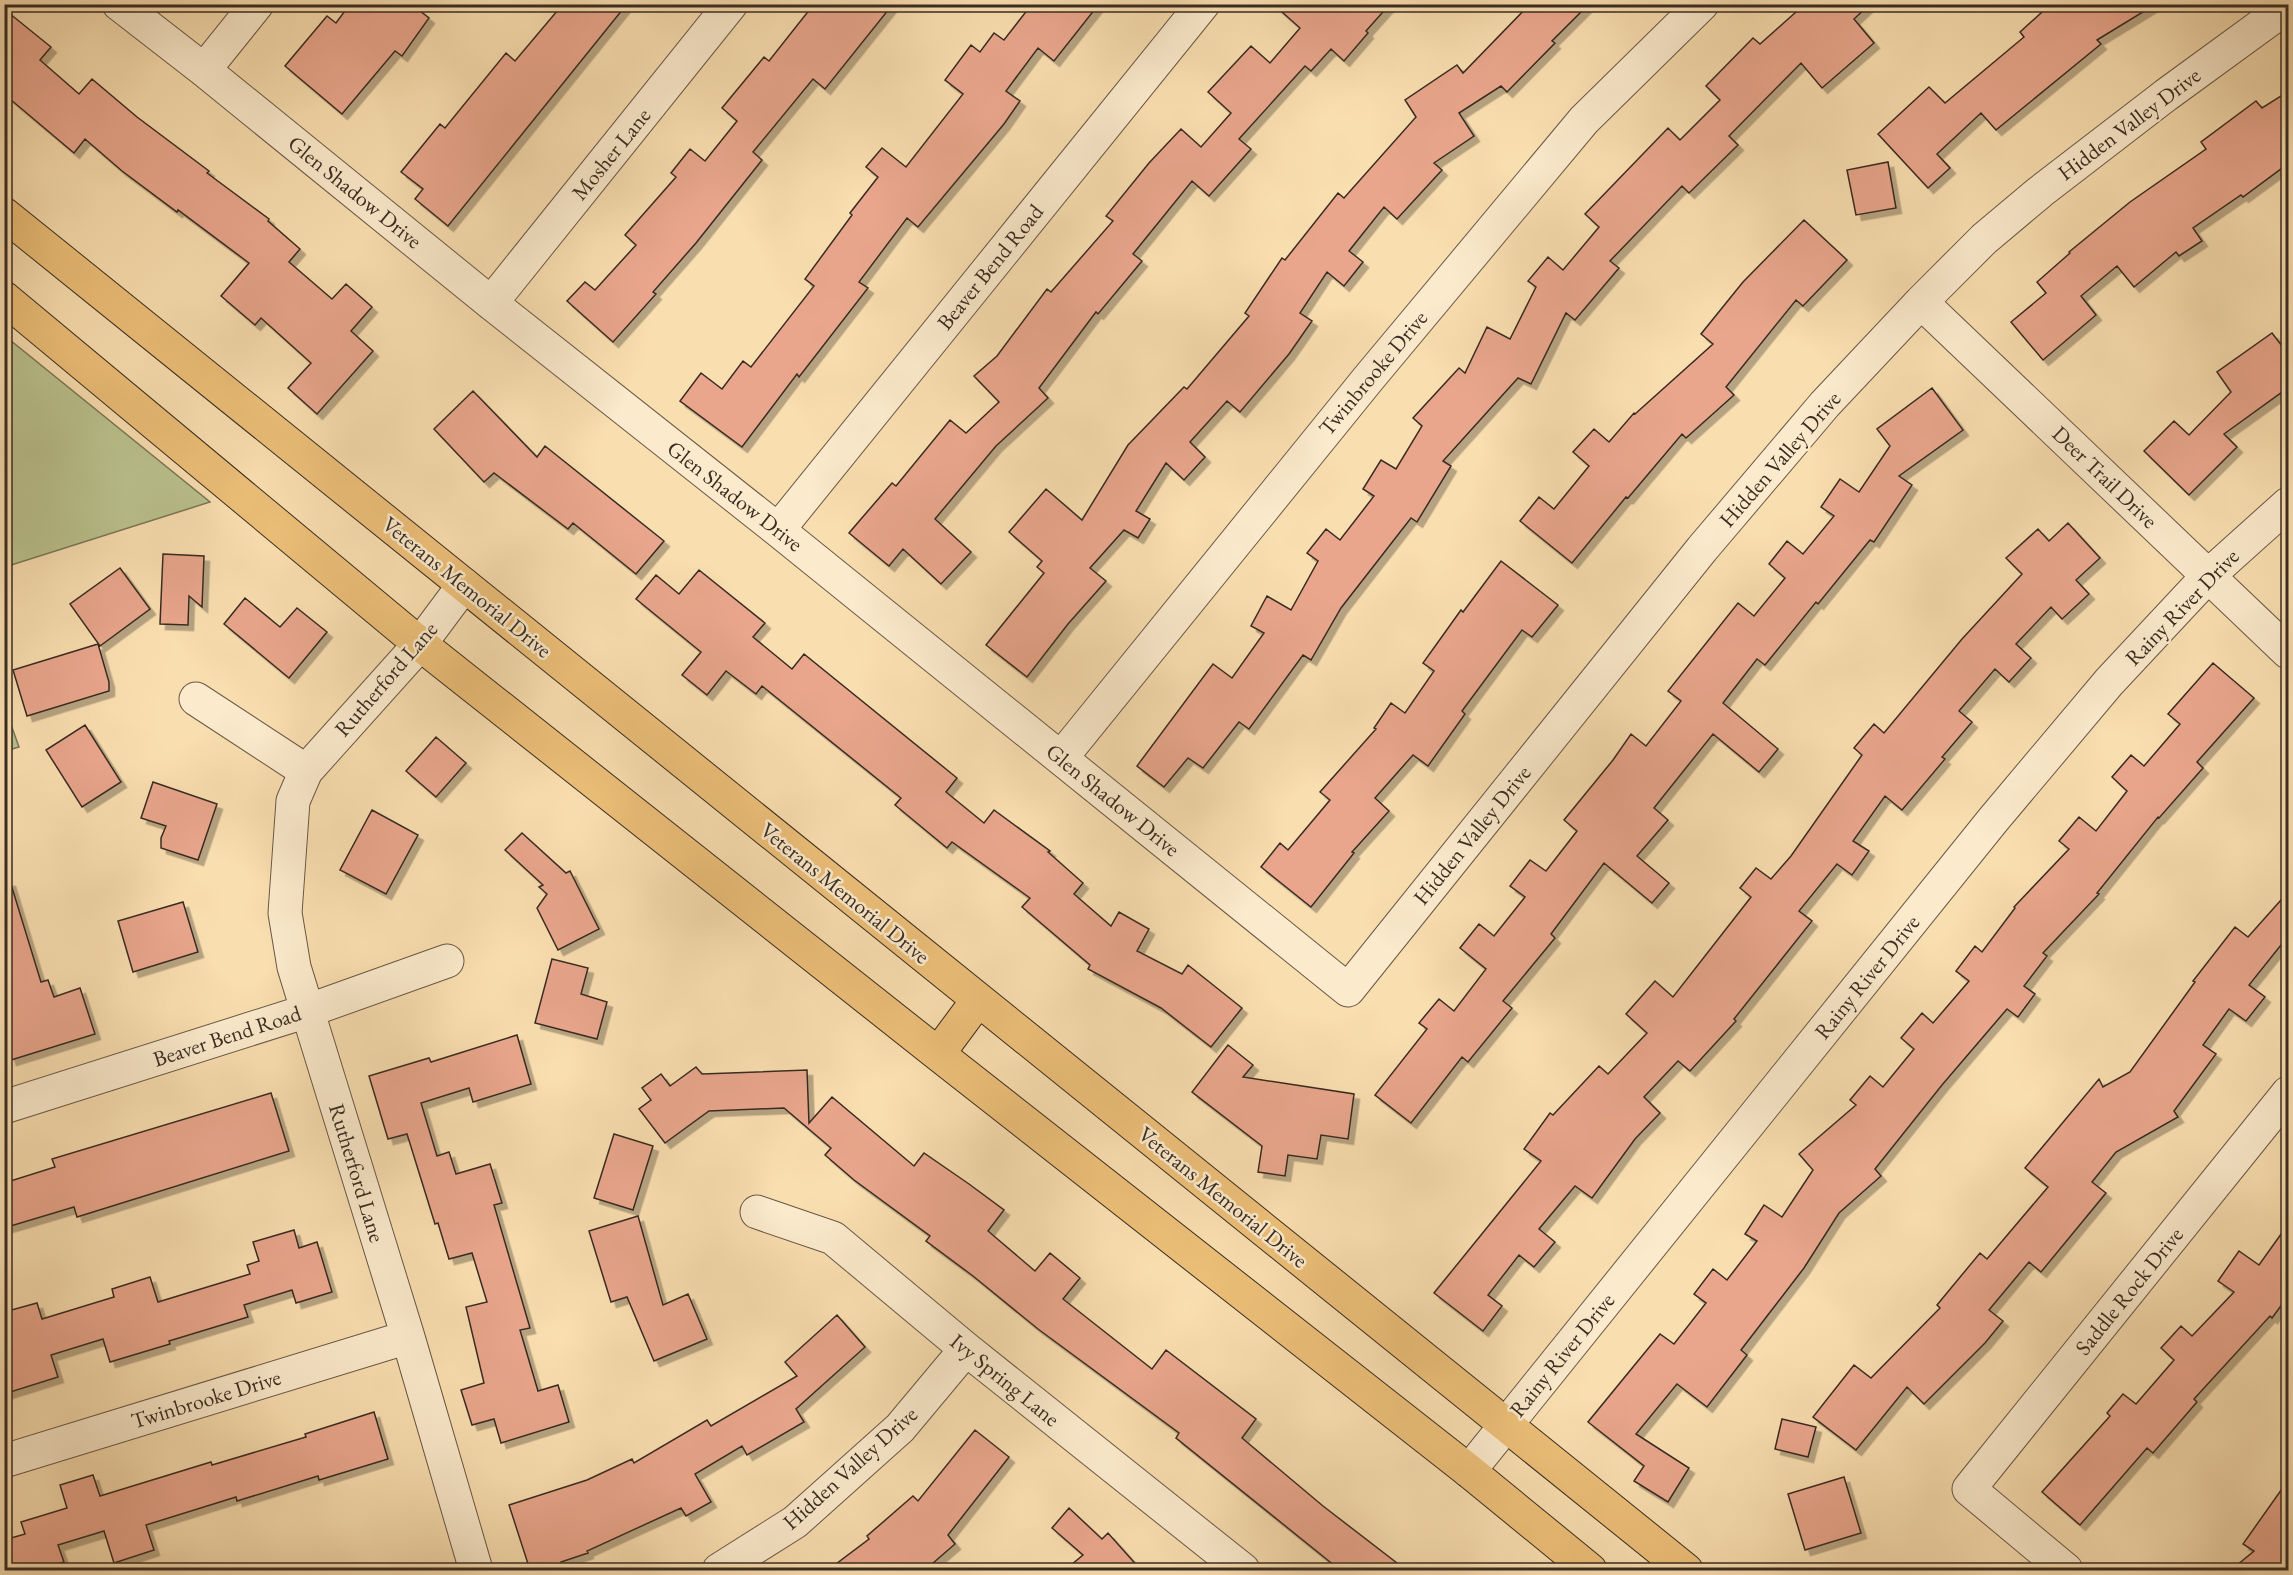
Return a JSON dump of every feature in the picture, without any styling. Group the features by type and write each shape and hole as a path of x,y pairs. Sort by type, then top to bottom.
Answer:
{"main road":[{"name":"Veterans Memorial Drive","path":"4,214 1686,1570"},
{"path":"4,298 420,644 1469,1471 1590,1570"},
{"path":"938,1054 978,1000"}],"street":[{"name":"Glen Shadow Drive","path":"119,4 778,530 1348,990"},
{"path":"204,70 257,4"},
{"name":"Mosher Lane","path":"491,303 731,4"},
{"name":"Beaver Bend Road","path":"778,530 1203,4"},
{"name":"Twinbrooke Drive","path":"1061,758 1368,379 1584,120 1702,4"},
{"name":"Hidden Valley Drive","path":"1348,990 1702,549 1826,404 1921,302 1984,240 2040,192 2277,8"},
{"name":"Deer Trail Drive","path":"1921,302 2289,652"},
{"name":"Rainy River Drive","path":"1469,1471 1993,820 2109,682 2209,575 2289,504"},
{"name":"Rutherford Lane","path":"464,585 420,644 306,771 293,801 285,913 294,967 408,1337 476,1570"},
{"path":"196,699 306,771"},
{"name":"Beaver Bend Road","path":"4,1107 307,1011 447,961"},
{"name":"Saddle Rock Drive","path":"2066,1570 1968,1489 2289,1093"},
{"name":"Ivy Spring Lane","path":"757,1212 833,1238 1232,1567"},
{"name":"Twinbrooke Drive","path":"4,1461 408,1337"},
{"name":"Hidden Valley Drive","path":"719,1570 804,1515 900,1428 966,1349"}],"green space":[{"path":"5,336 210,502 5,567"},
{"path":"4,705 19,747 5,751 4,751"}],"building":[{"path":"350,4 411,4 429,18 402,56 395,51 342,114 285,66 327,16 336,23"},
{"path":"563,4 627,4 448,226 415,199 423,189 401,172 440,124 445,128 506,53 515,61"},
{"path":"814,4 893,4 825,89 813,79 753,152 762,160 696,243 653,292 656,294 613,342 567,301 585,282 595,290 636,245 625,235 676,177 671,173 690,149 705,161 737,121 722,108 764,57 769,61"},
{"path":"1032,4 1099,4 1054,61 1038,48 1006,91 1020,101 1004,124 918,227 907,218 859,282 868,288 799,377 797,374 742,447 680,401 701,373 722,389 743,361 751,367 814,286 805,279 852,215 850,213 878,177 866,167 882,148 906,167 963,94 945,80 971,45 980,52 994,33 1004,40"},
{"path":"1273,4 1390,4 1344,61 1331,49 1311,71 1305,66 1239,139 1251,149 1209,196 1192,181 1133,254 1142,261 1098,314 1096,312 1039,388 1048,398 996,446 935,519 971,552 941,584 903,549 889,566 849,533 892,483 896,486 950,420 966,433 999,402 974,376 997,356 1047,289 1051,292 1113,221 1106,216 1149,163 1181,129 1201,147 1231,113 1208,92 1251,46 1270,63 1300,28"},
{"path":"1530,4 1589,4 1552,41 1555,43 1507,92 1501,86 1459,113 1474,136 1434,163 1442,170 1397,219 1384,207 1349,251 1363,262 1344,286 1327,272 1300,313 1312,321 1289,354 1240,412 1227,401 1190,442 1205,457 1184,480 1166,463 1136,511 1150,519 1138,538 1124,530 1090,568 1106,581 1068,624 1027,677 986,645 1044,573 1037,567 1042,561 1009,532 1046,489 1082,520 1128,445 1184,387 1187,389 1249,316 1245,313 1282,258 1285,260 1338,193 1344,198 1416,117 1405,100 1457,65 1463,73"},
{"path":"1805,4 1870,4 1854,19 1874,43 1822,88 1801,63 1729,136 1738,145 1689,193 1682,186 1610,261 1619,268 1575,320 1566,313 1531,384 1518,378 1443,461 1451,466 1417,522 1411,518 1341,608 1311,660 1303,655 1249,729 1239,722 1203,768 1188,758 1164,787 1137,766 1213,664 1232,678 1264,633 1251,626 1267,596 1291,610 1318,561 1307,553 1326,529 1340,540 1374,496 1363,489 1381,460 1396,469 1422,426 1413,418 1459,368 1465,373 1487,327 1510,339 1536,287 1528,281 1548,257 1563,270 1599,227 1585,214 1668,128 1680,140 1720,100 1706,86 1753,38 1760,44"},
{"path":"2051,4 2156,4 2097,40 2101,44 1996,130 1981,113 1937,154 1950,168 1928,188 1878,134 1929,87 1945,103 2024,37 2020,32"},
{"path":"4,9 51,47 40,60 79,94 92,79 137,117 209,171 207,173 269,219 268,221 300,249 289,262 332,299 346,284 372,307 351,331 373,351 317,414 288,388 311,363 261,318 255,325 221,296 249,263 122,171 85,139 74,153 4,94"},
{"path":"2289,91 2289,163 2243,197 2241,195 2193,228 2202,241 2179,256 2176,252 2134,287 2117,266 2081,296 2096,315 2043,360 2011,322 2046,293 2037,282 2069,252 2130,202 2206,149 2201,142 2256,101 2262,108"},
{"path":"1888,162 1896,208 1856,215 1847,170"},
{"path":"1804,220 1847,260 1803,306 1796,300 1726,387 1734,395 1686,438 1682,434 1572,563 1520,521 1539,497 1554,509 1589,466 1573,452 1594,429 1609,442 1634,413 1713,344 1701,334 1743,282"},
{"path":"2272,333 2289,355 2289,387 2224,434 2237,447 2189,495 2144,451 2174,421 2189,435 2231,392 2217,372"},
{"path":"1932,388 1963,430 1899,476 1912,485 1874,542 1870,540 1765,665 1757,659 1723,703 1778,749 1759,772 1713,734 1654,808 1668,820 1637,856 1669,883 1652,903 1604,863 1551,934 1555,938 1503,1001 1512,1008 1468,1062 1462,1057 1411,1123 1375,1095 1427,1029 1419,1023 1439,999 1454,1011 1486,969 1460,948 1479,924 1494,936 1525,897 1510,886 1530,860 1546,871 1577,831 1564,820 1631,734 1646,746 1681,701 1668,691 1738,603 1754,616 1785,578 1769,564 1787,541 1803,554 1834,516 1821,507 1840,479 1859,492 1890,446 1877,429"},
{"path":"473,391 537,457 545,446 664,541 636,574 573,523 568,529 494,473 484,482 434,429"},
{"path":"2068,523 2100,558 2076,580 2089,594 2062,619 2051,607 2016,644 2031,658 2009,682 1995,669 1959,711 1972,722 1942,757 1945,759 1902,810 1885,796 1853,841 1869,851 1852,875 1837,864 1799,911 1812,921 1734,1019 1736,1021 1690,1071 1678,1061 1644,1097 1660,1113 1635,1139 1592,1198 1575,1186 1539,1229 1555,1242 1534,1267 1519,1255 1488,1295 1502,1306 1483,1331 1434,1293 1541,1161 1524,1149 1550,1113 1553,1115 1599,1066 1608,1074 1647,1033 1626,1014 1655,981 1673,997 1751,897 1740,888 1756,868 1771,879 1791,856 1862,755 1854,748 1874,724 1884,733 1962,639 2022,574 2006,558 2038,529 2049,541"},
{"path":"163,554 204,556 202,607 189,596 188,625 160,624"},
{"path":"1501,561 1558,605 1532,637 1522,630 1462,711 1465,714 1428,766 1413,755 1375,798 1389,811 1352,852 1354,853 1311,907 1261,867 1280,843 1288,850 1330,800 1320,792 1376,729 1374,728 1391,703 1405,713 1434,671 1423,663 1461,610 1463,612"},
{"path":"120,568 150,609 100,646 70,604"},
{"path":"699,570 765,623 753,637 792,669 804,654 957,778 946,792 984,823 994,810 1050,851 1048,852 1083,883 1074,894 1111,926 1119,912 1149,929 1137,951 1182,974 1188,965 1242,1008 1211,1047 1161,1008 1088,969 1090,965 1022,907 1030,898 952,842 947,848 895,805 901,798 762,686 756,694 726,671 707,695 682,675 701,652 636,599 656,575 679,594"},
{"path":"245,598 280,627 297,608 327,632 289,678 224,624"},
{"path":"98,644 109,682 109,691 27,716 13,670"},
{"path":"2213,663 2254,698 2197,762 2203,768 2158,817 2097,893 2099,894 2043,953 2047,956 2024,986 2035,994 2018,1017 2007,1009 1875,1169 1881,1176 1839,1213 1804,1268 1741,1350 1747,1355 1707,1407 1677,1384 1636,1434 1689,1468 1668,1502 1634,1481 1644,1466 1588,1422 1660,1334 1674,1344 1706,1303 1694,1294 1713,1269 1727,1280 1757,1241 1745,1234 1764,1205 1782,1217 1813,1170 1799,1154 1856,1105 1850,1100 1870,1076 1883,1087 1914,1049 1901,1038 1922,1013 1933,1023 1969,981 1956,971 1975,946 1982,952 2014,907 2069,849 2059,841 2079,817 2096,831 2127,791 2112,777 2131,755 2144,766 2180,724 2168,714"},
{"path":"85,725 121,782 82,807 46,750"},
{"path":"436,737 466,763 436,797 406,771"},
{"path":"153,782 217,804 198,860 161,848 161,838 166,826 141,818"},
{"path":"372,810 418,835 386,894 340,870"},
{"path":"522,833 566,873 570,871 599,929 558,950 537,908 547,894 539,887 543,885 505,850"},
{"path":"4,881 10,881 41,982 48,980 54,997 80,988 95,1034 11,1060 4,1040"},
{"path":"2289,891 2289,935 2249,985 2265,997 2246,1021 2229,1009 2203,1045 2216,1054 2174,1111 2178,1117 2116,1152 2092,1182 2106,1193 2041,1272 2029,1262 1989,1310 2003,1321 1985,1343 1924,1404 1907,1387 1856,1450 1813,1417 1854,1365 1871,1378 1940,1308 1937,1305 1980,1253 1987,1259 2048,1187 2025,1168 2099,1079 2103,1087 2130,1072 2195,982 2193,981 2235,927 2248,937"},
{"path":"183,902 198,952 133,972 118,921"},
{"path":"552,959 588,968 581,994 607,1002 597,1039 535,1023"},
{"path":"517,1035 531,1084 473,1102 469,1088 421,1103 437,1156 449,1152 456,1174 490,1164 502,1203 494,1205 530,1328 520,1330 538,1391 558,1385 569,1422 501,1443 494,1419 472,1425 461,1390 484,1383 466,1307 487,1302 472,1253 449,1259 438,1223 435,1224 407,1134 388,1139 369,1076 429,1058 431,1062"},
{"path":"1228,1045 1253,1065 1243,1077 1354,1094 1348,1139 1321,1135 1317,1159 1288,1155 1285,1176 1258,1172 1262,1146 1192,1092"},
{"path":"696,1067 702,1074 807,1070 809,1123 832,1097 914,1166 924,1153 969,1184 1004,1210 988,1231 1035,1271 1050,1253 1080,1278 1063,1299 1152,1369 1166,1350 1256,1419 1242,1438 1323,1506 1406,1570 1340,1570 1176,1438 1179,1433 1038,1329 926,1241 930,1236 854,1180 825,1155 831,1148 784,1108 709,1111 665,1143 639,1109 651,1100 642,1088 661,1074 670,1086"},
{"path":"271,1093 289,1151 77,1217 74,1207 4,1228 4,1183 55,1167 52,1159"},
{"path":"614,1134 653,1146 633,1210 594,1198"},
{"path":"638,1216 663,1305 688,1294 707,1339 654,1361 627,1297 611,1302 589,1231"},
{"path":"2289,1223 2289,1295 2272,1318 2270,1316 2194,1399 2197,1402 2153,1453 2147,1448 2080,1525 2042,1492 2110,1416 2107,1413 2123,1394 2136,1404 2174,1360 2161,1348 2181,1326 2192,1336 2234,1292 2218,1281 2239,1251 2259,1265"},
{"path":"294,1230 299,1248 317,1242 332,1292 296,1303 292,1290 244,1305 248,1317 110,1362 103,1339 51,1355 58,1377 4,1394 4,1312 37,1303 42,1319 114,1297 112,1289 150,1277 158,1302 250,1274 247,1265 259,1261 253,1242"},
{"path":"837,1315 865,1347 796,1409 804,1422 747,1455 742,1446 695,1474 711,1502 686,1516 681,1508 587,1551 588,1553 561,1562 564,1570 530,1570 509,1505 587,1480 632,1459 634,1463 707,1420 711,1426 797,1376 785,1362"},
{"path":"374,1412 388,1459 319,1480 318,1476 237,1501 236,1497 146,1525 154,1550 114,1563 104,1531 58,1545 64,1562 38,1570 4,1570 4,1540 25,1534 21,1522 67,1508 60,1485 93,1475 100,1496 211,1462 212,1465 306,1437 305,1434"},
{"path":"1782,1419 1816,1427 1808,1457 1775,1449"},
{"path":"975,1430 1009,1457 948,1535 955,1544 925,1570 828,1570 869,1539 867,1536 913,1496 918,1501"},
{"path":"1844,1477 1861,1533 1805,1550 1788,1494"},
{"path":"2289,1479 2289,1561 2282,1570 2231,1570 2254,1551 2243,1544"},
{"path":"1069,1508 1102,1539 1108,1533 1141,1570 1065,1570 1083,1555 1052,1528"}]}
